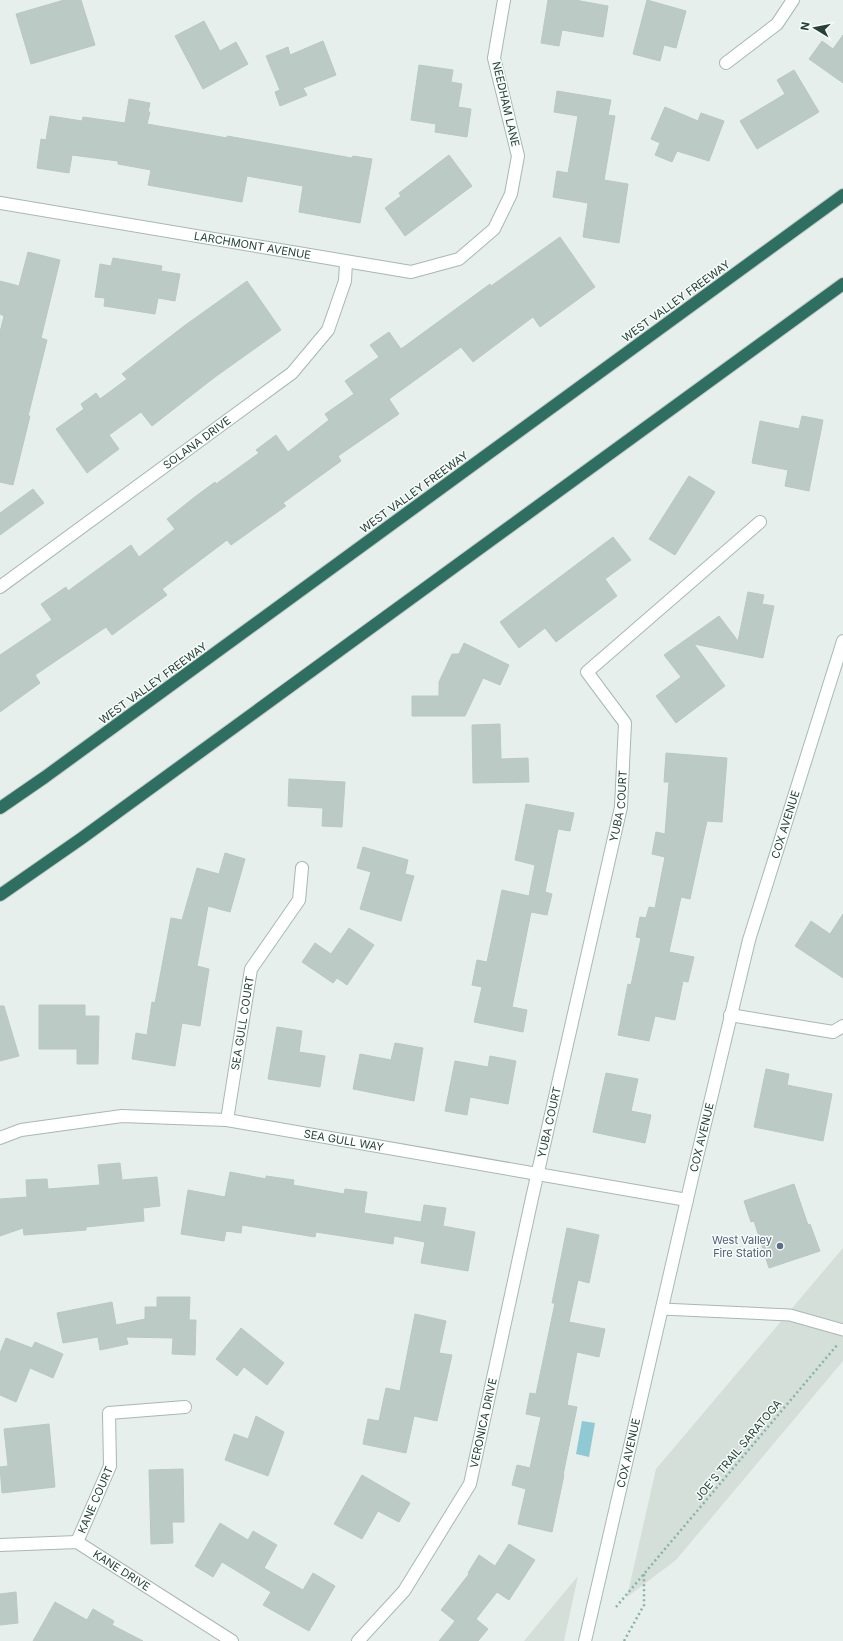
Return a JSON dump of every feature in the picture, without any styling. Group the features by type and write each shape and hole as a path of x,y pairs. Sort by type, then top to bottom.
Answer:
{"highway":[{"name":"WEST VALLEY FREEWAY","path":"0,808 64,763 843,195"},
{"path":"0,895 82,838 843,284"}],"street":[{"name":"NEEDHAM LANE","path":"494,229 511,194 518,156 494,58 504,0"},
{"path":"726,63 777,24 793,0"},
{"name":"LARCHMONT AVENUE","path":"0,203 411,272 459,259 494,229"},
{"name":"SOLANA DRIVE","path":"0,587 292,373 328,330 345,281 346,262"},
{"name":"YUBA COURT","path":"538,1173 621,807 625,723 587,672 760,522"},
{"name":"COX AVENUE","path":"585,1641 730,1015 749,940 843,641"},
{"name":"SEA GULL COURT","path":"227,1120 251,969 299,900 302,868"},
{"path":"730,1015 834,1032 843,1026"},
{"name":"SEA GULL WAY","path":"0,1138 21,1130 122,1116 227,1120 687,1200"},
{"name":"VERONICA DRIVE","path":"358,1641 404,1591 470,1484 538,1173"},
{"name":"KANE COURT","path":"77,1542 110,1466 109,1413 185,1407"},
{"path":"0,1545 77,1542"},
{"name":"KANE DRIVE","path":"77,1542 232,1641"}],"lane":[{"path":"662,1309 790,1315 843,1330"}],"path":[{"name":"JOE'S TRAIL SARATOGA","path":"616,1606 838,1343"},
{"path":"624,1641 644,1605 644,1573"}],"shaded area":[{"path":"843,1248 843,1361 676,1560 627,1597 656,1469"},
{"path":"578,1576 564,1641 524,1641"}],"water":[{"path":"582,1421 595,1423 589,1457 576,1454"}],"building":[{"path":"64,0 81,0 95,45 31,64 16,14"},
{"path":"548,0 575,0 608,6 603,37 562,30 559,46 541,43"},
{"path":"647,0 686,11 676,48 664,45 660,61 633,54"},
{"path":"204,21 220,51 236,42 248,64 203,89 175,36"},
{"path":"843,35 843,83 809,59 822,41 833,49"},
{"path":"323,41 336,75 303,88 307,95 280,106 275,92 280,90 266,56 288,47 290,55"},
{"path":"419,65 453,70 451,82 462,84 458,107 471,109 467,137 435,132 436,124 411,120"},
{"path":"794,70 819,112 757,149 740,121 785,94 777,80"},
{"path":"557,91 611,100 608,115 615,116 604,180 628,184 619,243 583,237 588,203 553,197 557,171 568,173 578,116 554,112"},
{"path":"129,99 150,103 148,112 150,112 147,124 227,138 227,136 352,158 353,156 372,159 360,223 299,212 303,186 247,176 242,202 148,185 151,170 118,164 118,161 72,155 69,173 37,168 41,139 46,140 50,116 82,121 83,117 125,123"},
{"path":"665,107 698,121 701,113 724,121 709,161 677,151 672,162 655,155 660,143 651,139"},
{"path":"449,155 472,186 405,236 385,208 401,196 399,193"},
{"path":"560,237 595,287 540,327 533,317 473,362 461,347 389,399 399,414 338,456 341,461 283,503 286,506 231,545 227,540 162,589 167,595 112,635 106,627 35,675 40,683 0,712 0,655 52,620 41,604 66,587 68,591 131,545 139,557 175,529 167,519 215,482 216,484 259,453 256,450 276,435 288,452 329,420 325,414 354,394 345,381 379,357 370,345 389,332 401,349 490,284 491,286"},
{"path":"28,252 60,260 41,338 47,340 13,485 0,482 0,332 4,316 0,314 0,281 19,286"},
{"path":"113,258 162,266 161,271 180,274 175,301 158,298 155,314 104,306 105,298 95,297 100,264 111,266"},
{"path":"247,281 281,330 215,377 152,426 141,412 109,435 119,449 87,473 56,429 84,409 81,404 96,393 100,399 127,379 122,374 184,326"},
{"path":"802,416 823,420 809,491 785,486 788,470 752,463 760,421 799,429"},
{"path":"689,476 715,492 675,555 649,539"},
{"path":"33,489 44,503 0,535 0,513"},
{"path":"613,537 631,560 605,579 617,596 556,642 545,628 519,648 500,622"},
{"path":"748,592 764,595 762,604 774,606 763,658 694,644 725,686 676,723 656,696 681,677 664,655 719,616 738,641"},
{"path":"464,643 509,665 500,685 483,678 465,716 412,716 412,696 439,696 439,682 452,654 459,654"},
{"path":"500,724 501,759 528,758 529,782 473,783 472,725"},
{"path":"666,753 727,758 722,822 707,821 690,899 681,897 669,952 694,957 688,982 683,981 675,1020 655,1016 649,1041 618,1035 628,984 631,985 641,938 636,937 640,917 646,918 649,907 655,908 665,857 652,854 656,832 665,834 669,782 664,782"},
{"path":"289,779 345,782 342,827 322,826 323,808 288,806"},
{"path":"526,804 574,813 570,831 558,829 545,892 552,894 547,915 531,912 512,1007 527,1010 523,1032 474,1022 482,987 472,985 477,960 487,962 502,890 529,896 535,865 515,860"},
{"path":"363,847 408,860 405,874 414,876 401,921 360,909 371,872 357,868"},
{"path":"225,853 245,859 230,912 208,906 197,966 209,969 200,1026 182,1023 175,1066 132,1059 136,1033 147,1035 152,1002 155,1003 171,918 182,920 197,868 219,874"},
{"path":"843,914 843,978 795,946 811,921 830,934"},
{"path":"349,928 374,945 347,985 337,978 333,983 302,962 315,943 331,954"},
{"path":"39,1005 85,1005 85,1016 99,1016 98,1064 77,1064 77,1049 39,1049"},
{"path":"0,1006 4,1006 19,1056 0,1061"},
{"path":"277,1027 302,1031 299,1052 325,1056 320,1087 268,1079"},
{"path":"395,1043 423,1048 414,1101 353,1089 360,1054 391,1060"},
{"path":"490,1056 516,1061 508,1104 470,1097 467,1115 445,1111 455,1061 488,1067"},
{"path":"766,1069 789,1074 787,1085 832,1094 823,1141 754,1127"},
{"path":"606,1073 638,1079 631,1111 651,1115 645,1143 593,1132"},
{"path":"120,1163 122,1180 157,1177 160,1206 143,1208 144,1221 86,1227 86,1230 24,1235 23,1228 0,1236 0,1199 27,1197 26,1180 47,1179 48,1189 100,1185 98,1165"},
{"path":"230,1172 266,1179 266,1176 294,1180 293,1185 344,1194 345,1189 367,1192 364,1213 421,1222 424,1205 446,1208 443,1226 475,1232 468,1271 421,1263 425,1242 394,1236 393,1244 316,1232 315,1237 242,1225 241,1233 226,1231 224,1241 181,1234 188,1190 225,1197"},
{"path":"794,1184 808,1225 810,1224 820,1251 769,1268 754,1221 751,1222 744,1201"},
{"path":"567,1228 599,1235 589,1283 578,1280 569,1322 605,1329 599,1357 577,1352 567,1405 577,1407 552,1532 518,1524 526,1489 512,1485 517,1465 530,1468 541,1417 526,1414 530,1393 536,1394 555,1303 552,1303"},
{"path":"157,1297 190,1297 189,1320 196,1320 195,1355 172,1354 173,1338 126,1337 128,1344 100,1350 98,1337 63,1343 57,1313 112,1302 116,1325 145,1319 145,1307 157,1307"},
{"path":"415,1314 446,1321 439,1353 452,1355 437,1421 414,1416 406,1453 363,1444 368,1419 379,1421 386,1388 400,1391"},
{"path":"241,1328 284,1363 267,1385 244,1367 237,1376 216,1359"},
{"path":"6,1338 32,1348 35,1342 63,1354 53,1378 30,1368 16,1402 0,1395 0,1353"},
{"path":"256,1416 284,1432 268,1476 225,1460 234,1434 248,1439"},
{"path":"49,1424 55,1487 2,1493 0,1467 8,1466 4,1429"},
{"path":"183,1469 184,1522 172,1522 173,1543 151,1544 149,1470"},
{"path":"362,1475 410,1503 399,1522 378,1511 362,1539 334,1524"},
{"path":"220,1523 248,1540 253,1531 277,1545 264,1568 303,1590 313,1573 335,1586 309,1631 263,1605 271,1592 222,1562 213,1577 195,1566"},
{"path":"509,1544 535,1560 509,1600 497,1592 476,1619 488,1629 478,1641 439,1641 455,1621 441,1610 469,1574 468,1573 479,1555 495,1566"},
{"path":"16,1592 18,1623 0,1625 0,1594"},
{"path":"55,1602 87,1620 93,1609 114,1621 112,1625 143,1641 33,1641"}],"place":[{"name":"West Valley Fire Station","path":"780,1246"}]}
